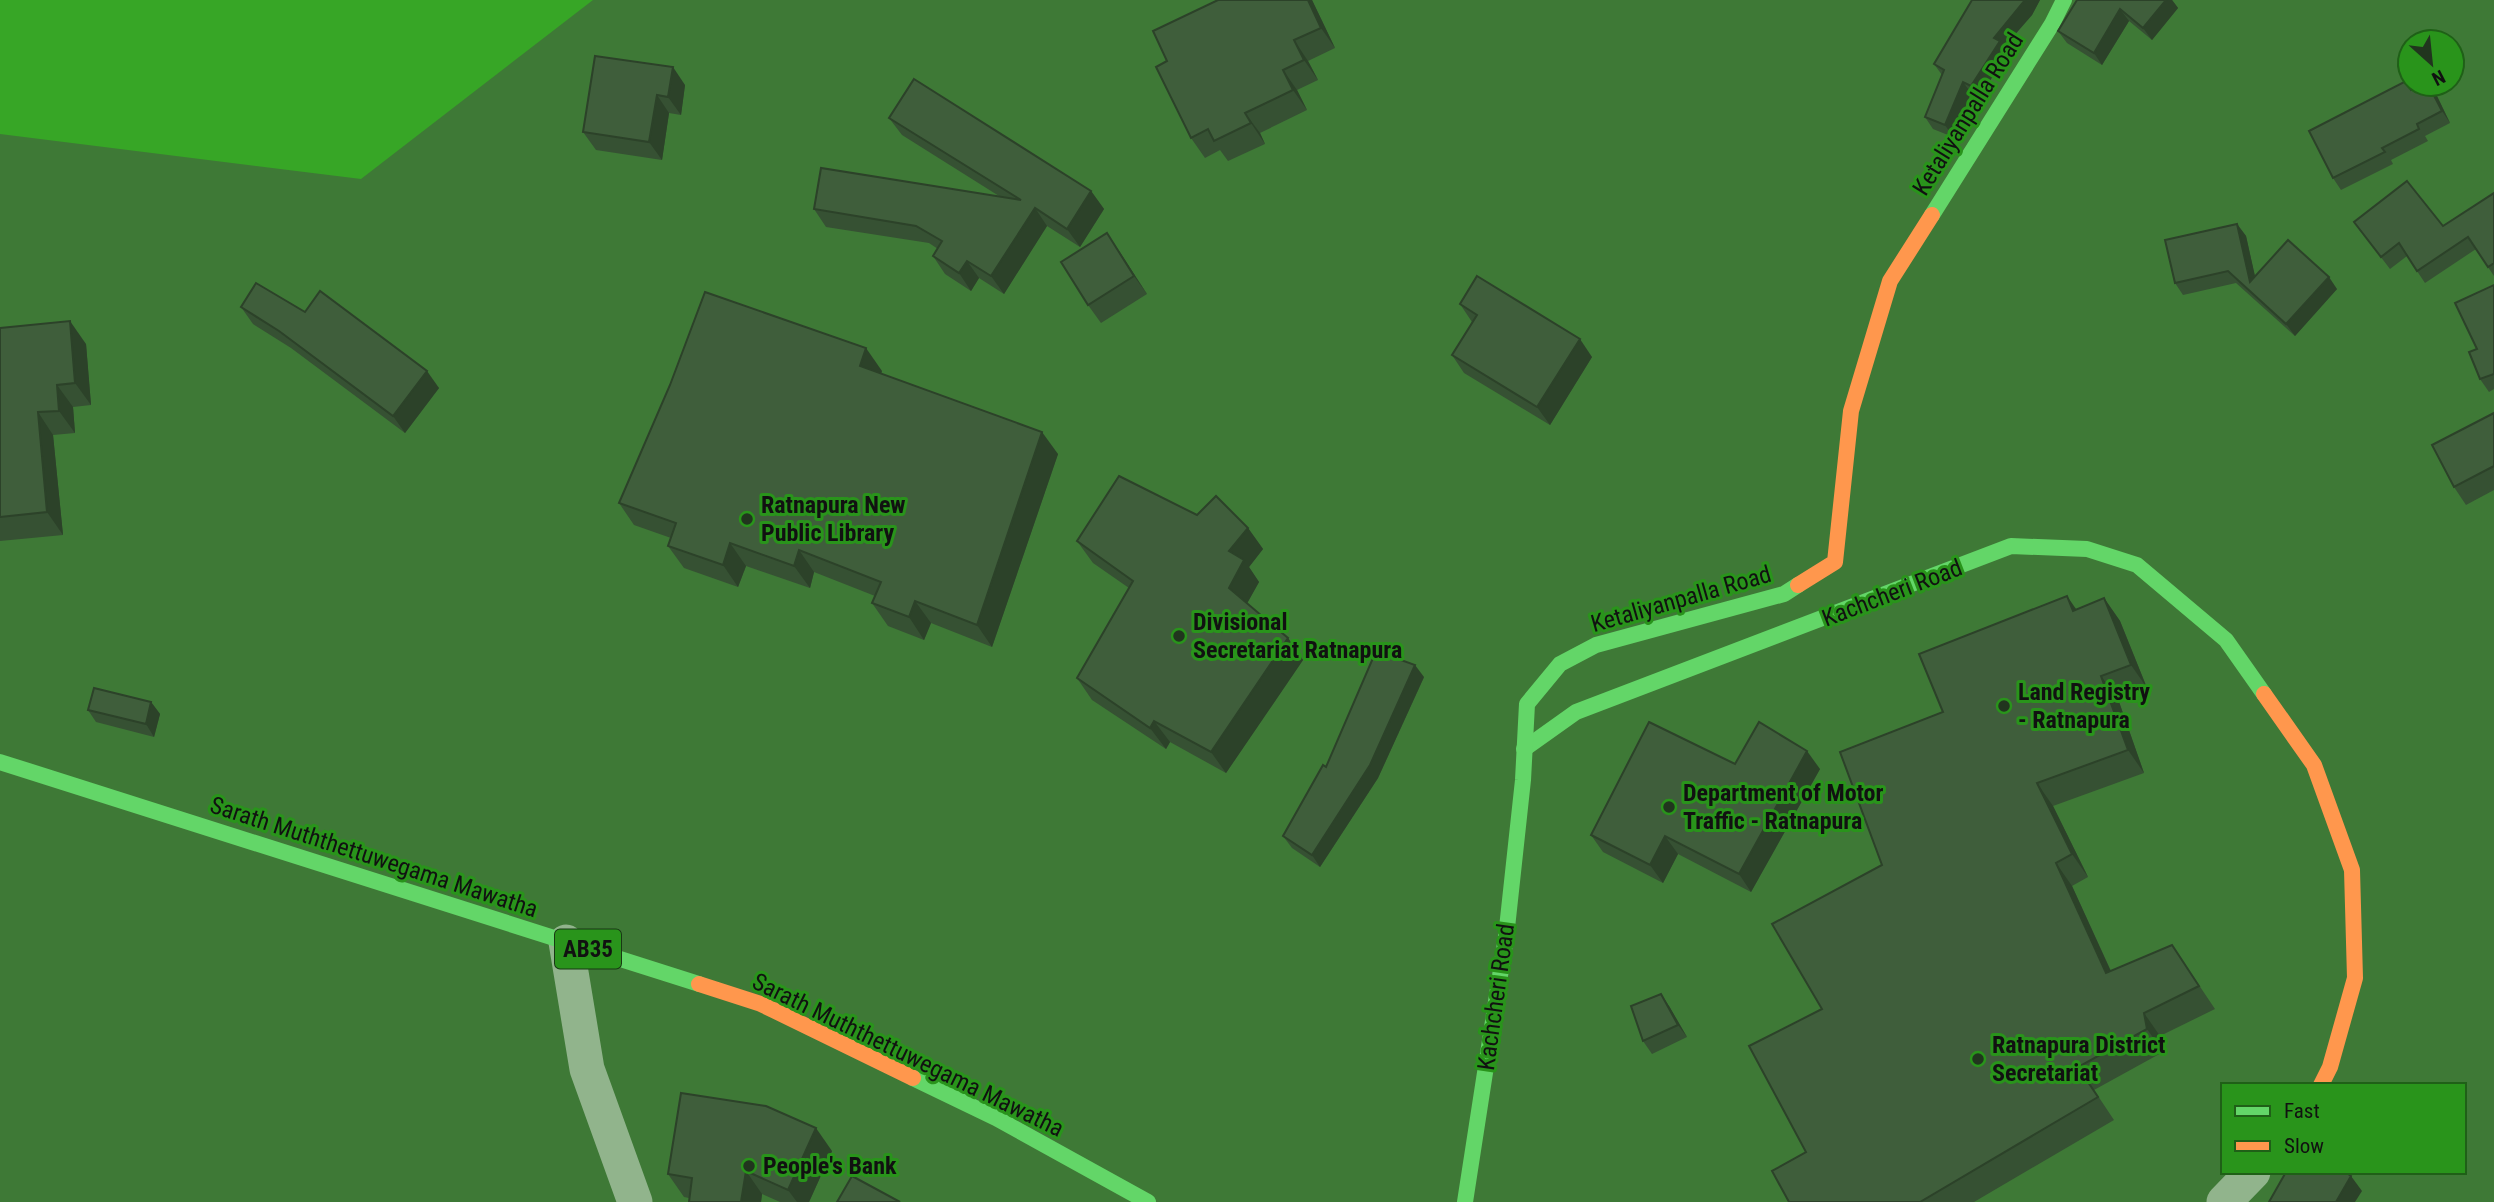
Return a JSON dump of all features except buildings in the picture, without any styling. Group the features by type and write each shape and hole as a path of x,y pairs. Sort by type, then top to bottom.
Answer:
{"street":[{"name":"Ketaliyanpalla Road","path":"1524,749 1528,704 1560,664 1596,645 1784,594 1835,562 1851,411 1890,281 2052,24 2064,0"},
{"name":"Kachcheri Road","path":"1465,1202 1506,937 1524,749 1576,712 2011,546 2087,549 2137,565 2226,640 2314,765 2352,870 2355,978 2330,1067 2322,1083"},
{"name":"Sarath Muththettuwegama Mawatha","path":"0,762 761,1004 996,1118 1148,1202"},
{"path":"566,942 587,1069 635,1202"},
{"path":"2224,1202 2251,1174"}],"green space":[{"path":"0,0 593,0 361,179 0,134"}],"traffic: fast":[{"path":"1932,215 2052,24 2064,0"},
{"path":"1524,749 1576,712 2011,546 2087,549 2137,565 2226,640 2264,694"},
{"path":"1465,1202 1506,937 1523,780 1527,704 1560,664 1596,645 1784,594 1798,585"},
{"path":"0,762 699,984"},
{"path":"913,1078 996,1118 1148,1202"}],"traffic: slow":[{"path":"1798,585 1835,562 1851,411 1890,281 1932,215"},
{"path":"2264,694 2314,765 2352,870 2355,978 2330,1067 2322,1083"},
{"path":"699,984 761,1004 913,1078"}],"place":[{"name":"Ratnapura New Public Library","path":"747,519"},
{"name":"Divisional Secretariat Ratnapura","path":"1179,636"},
{"name":"Land Registry - Ratnapura","path":"2004,706"},
{"name":"Department of Motor Traffic - Ratnapura","path":"1669,807"},
{"name":"Ratnapura District Secretariat","path":"1978,1059"},
{"name":"People's Bank","path":"749,1166"}]}
